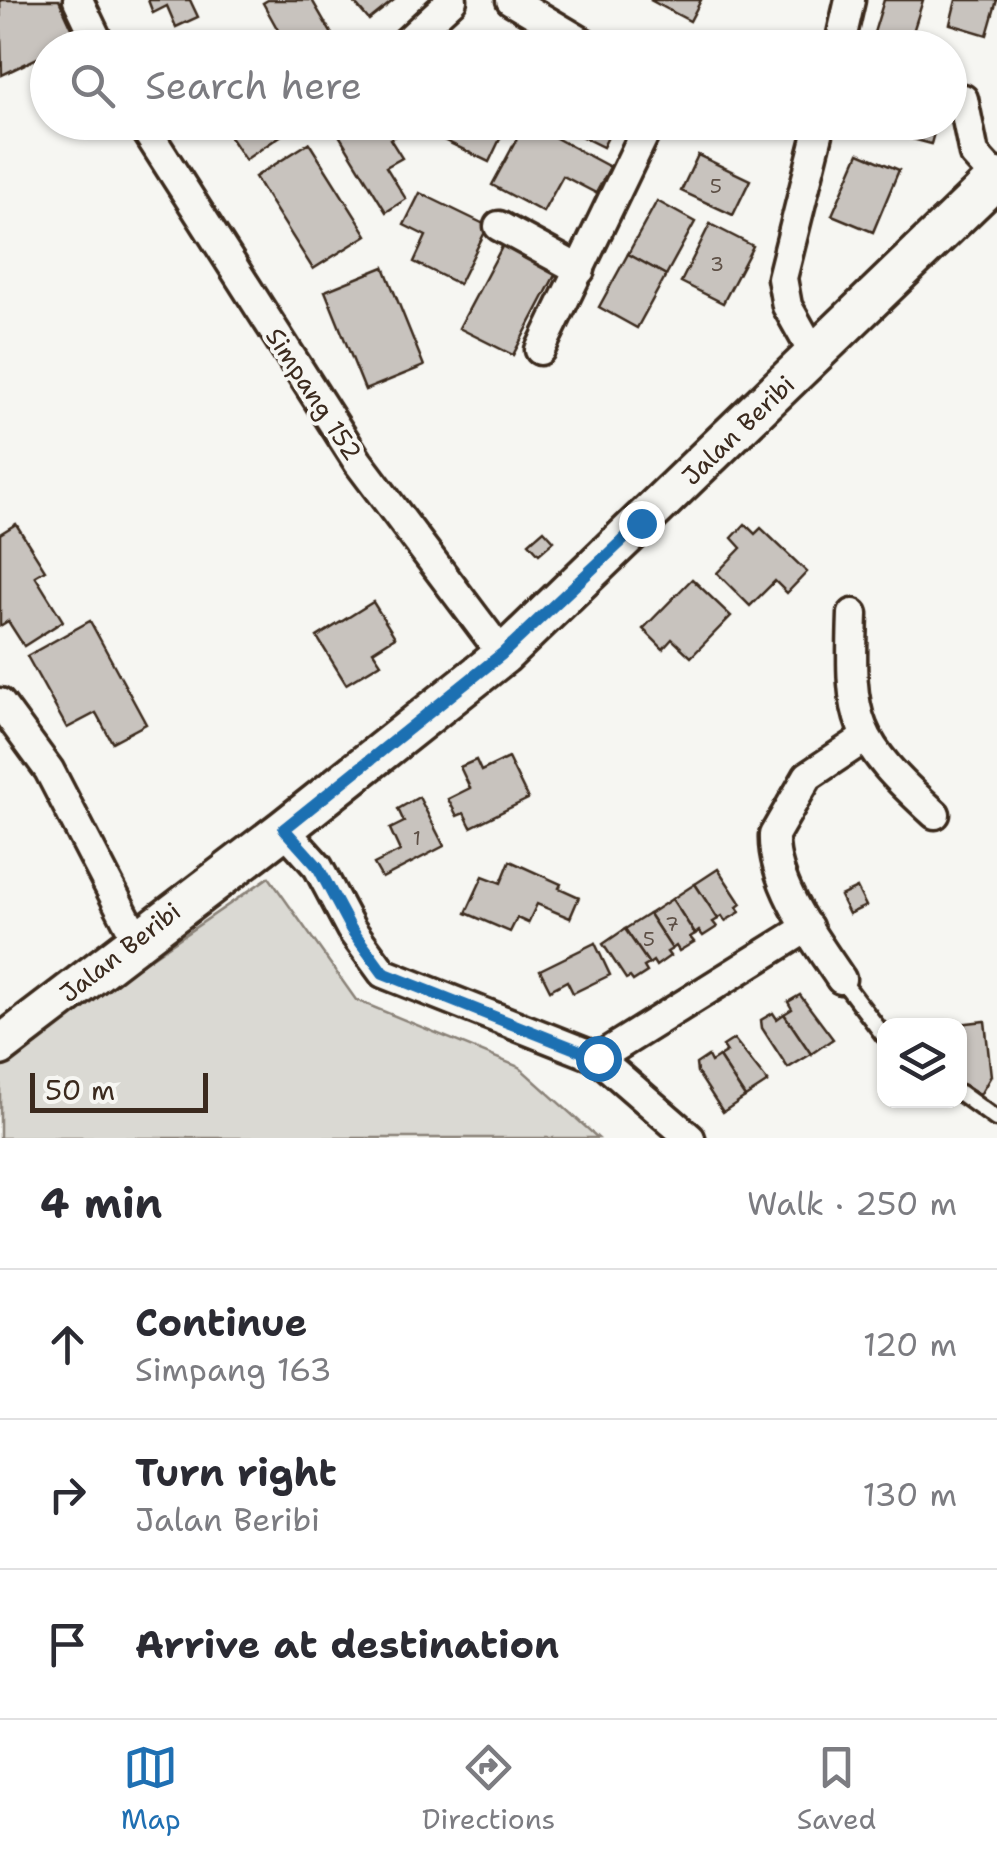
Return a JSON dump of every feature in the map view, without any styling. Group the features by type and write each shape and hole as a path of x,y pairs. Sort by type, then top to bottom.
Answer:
{"main road":[{"name":"Jalan Beribi","path":"0,1046 136,938 284,829 502,654 997,178"}],"street":[{"path":"78,0 93,30"},
{"path":"420,30 452,0"},
{"path":"511,0 562,30"},
{"path":"843,30 850,0"},
{"path":"967,118 974,154 997,178"},
{"name":"Simpang 152","path":"152,140 327,415 502,654"},
{"path":"540,350 641,140"},
{"path":"810,140 782,278 787,306 815,356"},
{"path":"499,226 580,270"},
{"path":"853,614 850,691 865,738 890,773 935,814"},
{"path":"0,704 49,770 136,938"},
{"path":"841,979 808,928 780,869 774,835 808,776 865,738"},
{"path":"284,829 318,867 351,929 383,973 598,1058 690,1138"},
{"path":"598,1058 808,928"}],"lane":[{"path":"841,979 877,1027"},
{"path":"967,1097 996,1120"}],"shaded area":[{"path":"269,877 356,1000 519,1067 598,1138 0,1138 0,1061"}],"building":[{"path":"0,0 59,0 73,30 30,30 30,62 2,75"},
{"path":"148,0 190,0 198,17 176,27 167,6 153,13"},
{"path":"312,0 330,30 278,30 263,3"},
{"path":"352,0 394,0 369,20"},
{"path":"650,0 701,0 690,21"},
{"path":"884,0 923,0 914,30 875,30"},
{"path":"956,0 997,0 987,35 950,24"},
{"path":"232,140 274,140 245,160"},
{"path":"342,140 391,140 402,158 386,167 406,199 386,212"},
{"path":"443,140 499,140 489,162"},
{"path":"516,140 560,140 610,167 596,193 563,176 543,212 492,185"},
{"path":"309,143 367,235 313,269 255,177"},
{"path":"859,153 899,170 873,232 832,215"},
{"path":"698,155 750,180 733,215 681,191"},
{"path":"420,193 488,226 459,284 414,262 426,236 404,225"},
{"path":"657,201 695,222 666,275 628,254"},
{"path":"710,224 753,246 723,303 681,282"},
{"path":"503,245 556,273 513,355 459,328"},
{"path":"628,254 666,275 637,328 599,307"},
{"path":"384,267 424,366 365,390 325,291"},
{"path":"16,524 45,570 35,576 63,621 24,646 8,621 0,626 0,534"},
{"path":"745,524 755,534 761,528 807,572 787,593 775,581 750,606 717,573 741,548 732,538"},
{"path":"544,530 554,541 539,554 529,543"},
{"path":"692,579 731,616 691,657 672,639 663,649 643,629"},
{"path":"373,602 395,637 373,651 381,663 346,684 317,637"},
{"path":"90,621 146,724 112,742 96,713 67,728 27,656"},
{"path":"508,758 528,799 471,827 464,813 457,816 448,799 470,788 460,767 476,760 481,771"},
{"path":"419,797 444,846 382,878 374,864 400,851 390,829 404,822 398,809"},
{"path":"510,861 561,884 559,888 579,897 570,918 537,904 528,923 517,918 510,932 466,913 483,876 501,883"},
{"path":"718,869 741,904 737,907 740,912 725,921 722,916 718,919 695,884"},
{"path":"695,884 718,919 713,922 717,927 703,936 699,931 695,934 672,899"},
{"path":"857,888 866,906 849,914 840,896"},
{"path":"672,899 695,934 690,937 694,942 679,951 676,946 672,949 649,914"},
{"path":"649,914 672,949 667,952 670,956 656,966 653,961 649,964 625,929"},
{"path":"625,929 649,964 644,967 647,972 633,981 630,977 626,979 603,944"},
{"path":"595,943 610,975 573,993 567,981 550,990 540,970"},
{"path":"800,995 833,1039 811,1054 784,1014 792,1009 788,1002"},
{"path":"773,1013 777,1019 784,1014 811,1054 788,1068 762,1028 761,1020"},
{"path":"985,1021 991,1076 980,1095 967,1087 967,1023"},
{"path":"734,1039 768,1082 745,1097 719,1057 727,1052 723,1046"},
{"path":"708,1056 711,1062 719,1057 745,1097 723,1112 697,1072 696,1064"}],"route":[{"path":"598,1058 383,973 351,929 318,867 284,829 502,654 641,523"}]}
